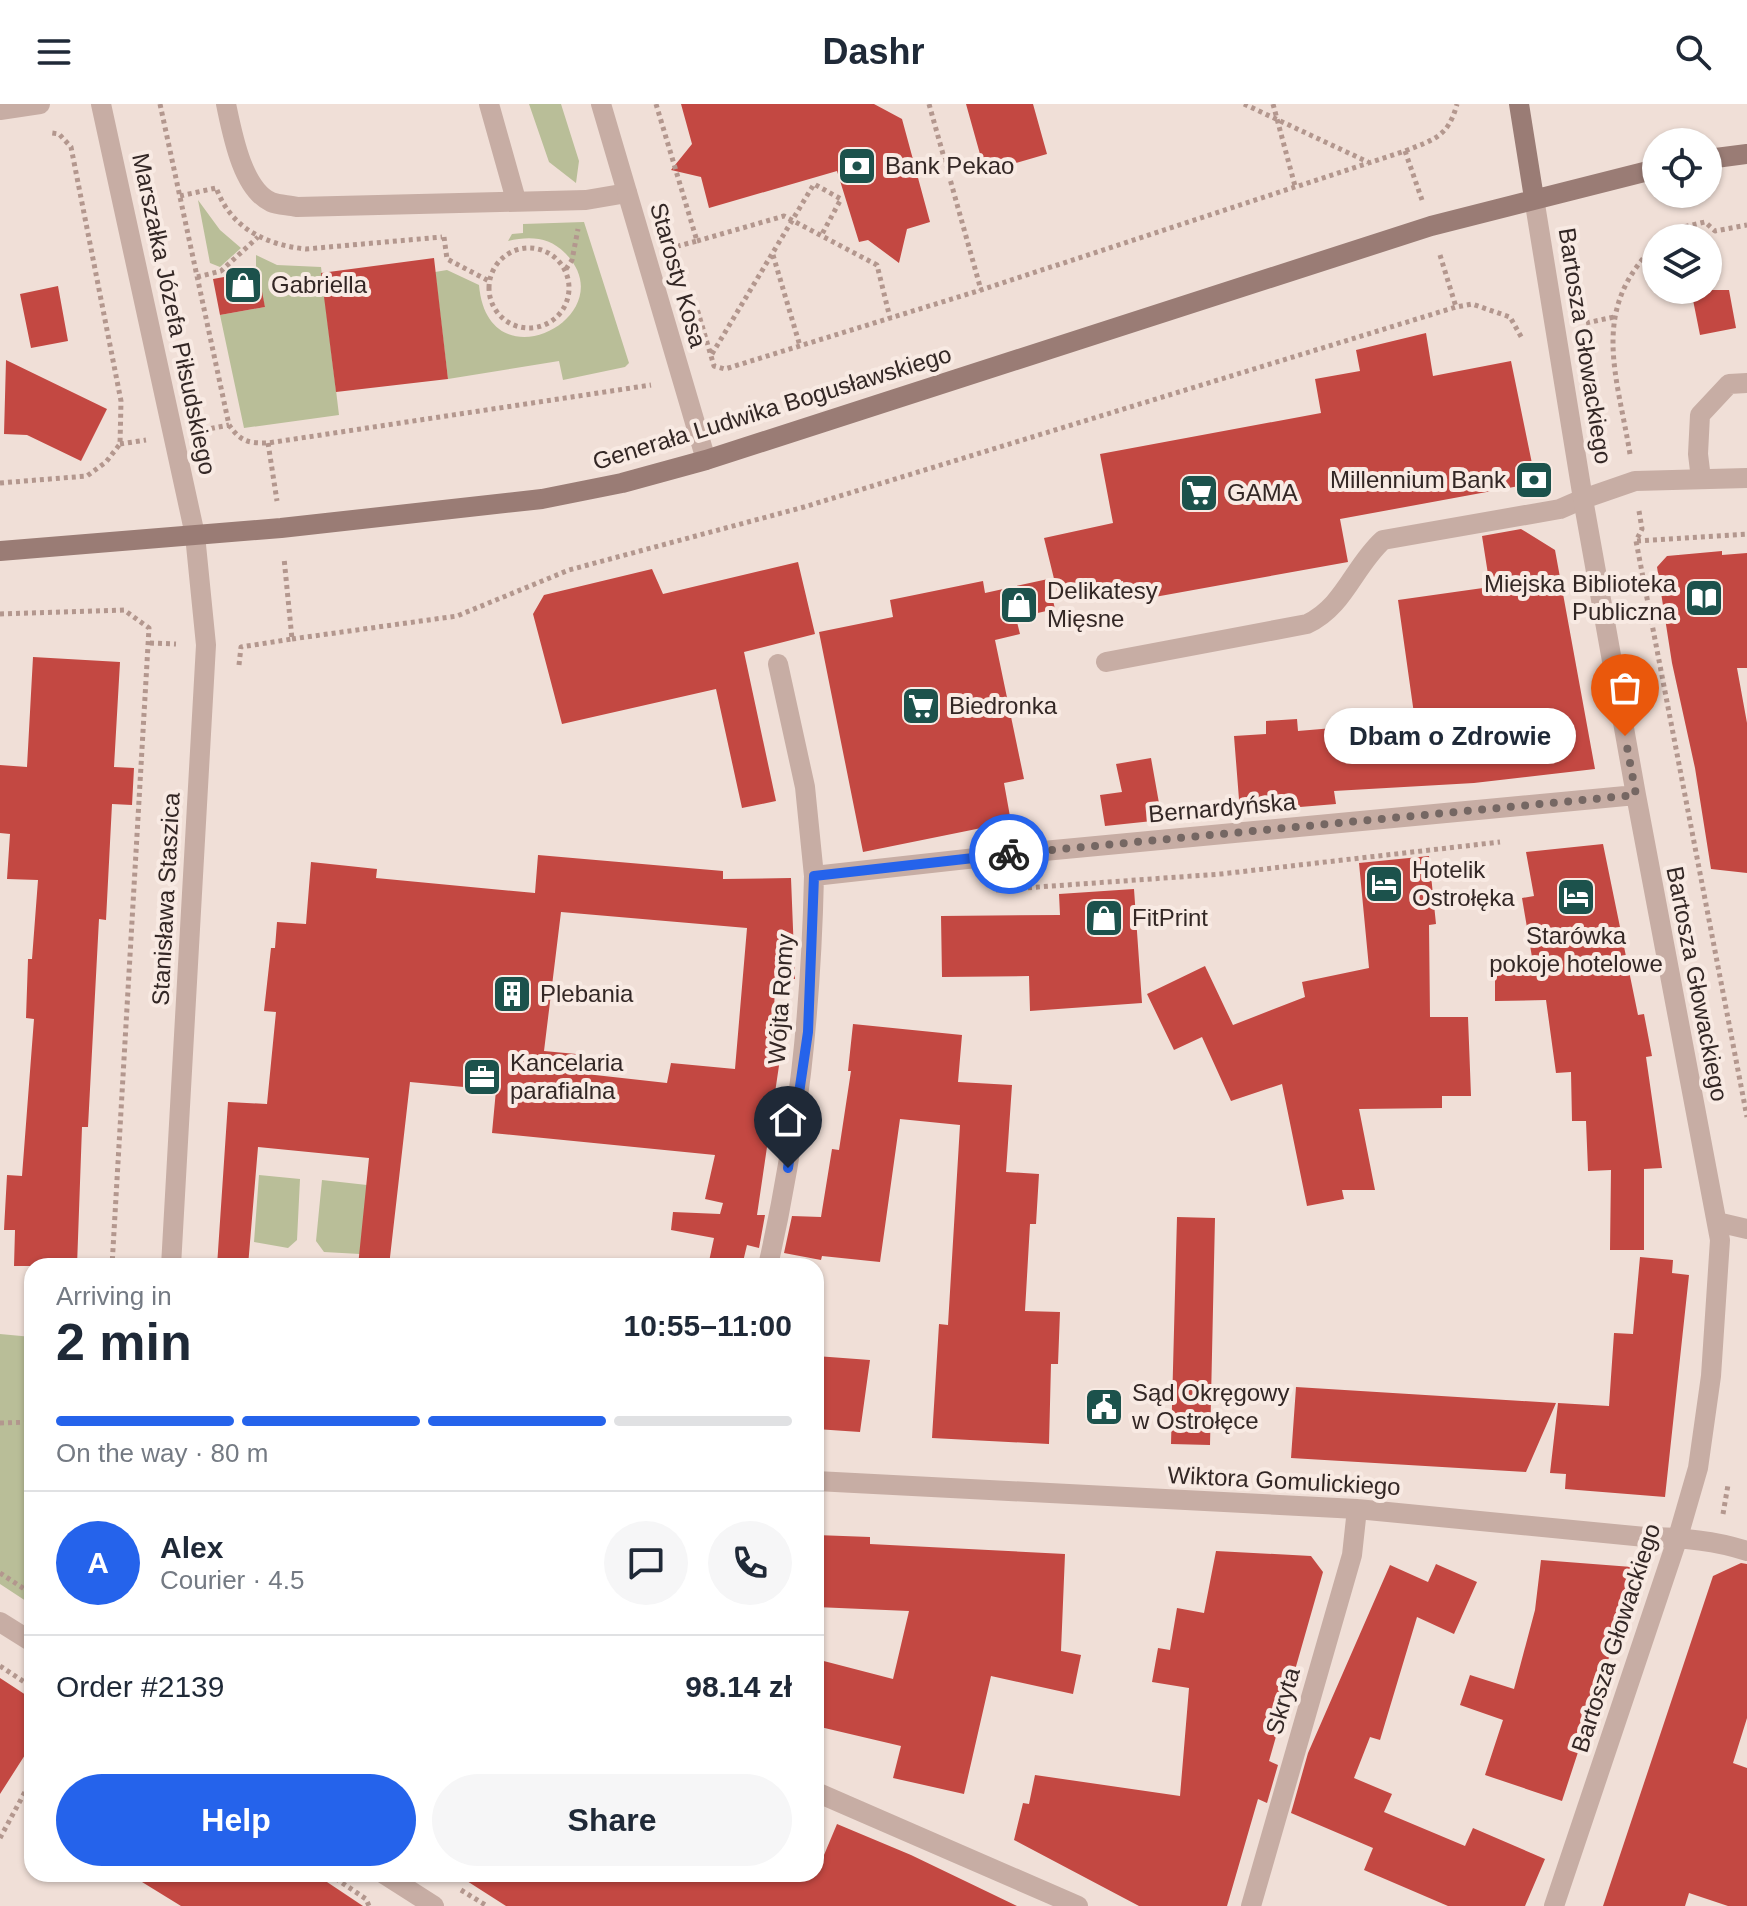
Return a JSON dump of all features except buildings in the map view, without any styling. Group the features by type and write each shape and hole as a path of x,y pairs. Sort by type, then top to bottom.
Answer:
{"street":[{"path":"0,110 40,104"},
{"name":"Marszałka Józefa Piłsudskiego","path":"101,104 195,535"},
{"path":"226,104 239,157 253,184 269,202 297,207 586,200 627,193"},
{"path":"489,104 516,200"},
{"name":"Starosty Kosa","path":"601,104 706,460"},
{"path":"1519,104 1534,198"},
{"path":"1722,157 1747,154"},
{"name":"Generała Ludwika Bogusławskiego","path":"0,551 281,528 542,499 622,483 706,460 1389,239 1534,198 1642,172"},
{"name":"Bartosza Głowackiego","path":"1534,198 1583,499 1717,1222 1721,1264 1711,1376 1698,1468 1678,1537 1554,1906"},
{"path":"1701,479 1698,454 1700,415 1729,384 1747,383"},
{"path":"1106,662 1307,624 1322,617 1336,602 1372,550 1383,540 1560,509 1635,481 1747,478"},
{"name":"Stanisława Staszica","path":"171,1258 206,645 195,535"},
{"name":"Wójta Romy","path":"770,1258 784,1196 808,1032 814,876 805,787 778,664"},
{"name":"Bernardyńska","path":"814,876 1012,854 1636,795"},
{"path":"1717,1222 1747,1229"},
{"name":"Wiktora Gomulickiego","path":"824,1481 1357,1509 1645,1537 1678,1537 1719,1542 1747,1551"},
{"name":"Skryta","path":"1251,1906 1352,1555 1357,1509"},
{"path":"0,1622 24,1637"},
{"path":"824,1795 1078,1906"},
{"path":"413,1891 434,1906"}],"path":[{"path":"160,104 229,425 239,439 248,443 268,443 649,386 714,366 725,369 981,290 1433,140 1451,125 1457,104"},
{"path":"656,104 697,241"},
{"path":"929,104 981,290"},
{"path":"1244,104 1369,162"},
{"path":"1273,104 1295,186"},
{"path":"0,483 87,476 106,462 120,444 123,424 71,147 59,134 47,131"},
{"path":"711,355 814,184 841,199 821,236"},
{"path":"180,196 216,188"},
{"path":"566,269 546,251 519,248 496,263 489,281 491,303 508,322 533,328 557,318 569,295 566,269 572,260 586,200"},
{"path":"682,259 678,246 784,216 877,265 890,318"},
{"path":"1722,230 1747,225"},
{"path":"197,277 221,271 259,237"},
{"path":"444,237 447,259 489,281"},
{"path":"772,254 800,346"},
{"path":"1630,454 1611,329 1623,288 1642,263"},
{"path":"691,287 714,366"},
{"path":"238,677 241,647 457,616 569,570 804,507 1456,307 1472,304 1510,317 1523,337 1526,351"},
{"path":"268,443 281,528 292,639"},
{"path":"1642,529 1636,541 1747,1117"},
{"path":"1636,541 1747,534"},
{"path":"0,614 124,610 149,628 112,1258"},
{"path":"990,891 1221,874 1514,841"},
{"path":"0,1423 24,1422"},
{"path":"0,1573 24,1589"},
{"path":"0,1666 24,1682"},
{"path":"0,1838 24,1794"},
{"path":"341,1882 366,1899 369,1906"}],"green space":[{"path":"529,104 561,104 579,161 576,183 549,162"},
{"path":"198,200 220,230 241,248 220,267 210,263"},
{"path":"584,222 629,363 625,367 563,380 559,361 448,379 435,272 447,270 479,285 488,316 505,333 527,337 549,331 567,318 579,299 579,276 565,253 546,241 531,238 508,241 512,234 523,233 523,224"},
{"path":"256,255 277,265 321,267 339,415 244,428 220,315 265,307 256,271"},
{"path":"259,1175 300,1179 297,1240 288,1248 254,1242"},
{"path":"322,1180 367,1185 360,1254 324,1252 316,1241"},
{"path":"0,1334 24,1336 24,1600 0,1584"}],"way so far":[{"path":"1009,854 1636,795 1625,736"}],"place":[{"name":"Bank Pekao","path":"857,166"},
{"name":"Gabriella","path":"243,285"},
{"name":"Millennium Bank","path":"1534,480"},
{"name":"GAMA","path":"1199,493"},
{"name":"Miejska Biblioteka Publiczna","path":"1704,598"},
{"name":"Delikatesy Mięsne","path":"1019,605"},
{"name":"Biedronka","path":"921,706"},
{"name":"Dbam o Zdrowie","path":"1625,736"},
{"name":"Hotelik Ostrołęka","path":"1384,884"},
{"name":"Starówka pokoje hotelowe","path":"1576,897"},
{"name":"FitPrint","path":"1104,918"},
{"name":"Plebania","path":"512,994"},
{"name":"Kancelaria parafialna","path":"482,1077"},
{"name":"Sąd Okręgowy w Ostrołęce","path":"1104,1407"}],"route":[{"path":"788,1168 808,1032 814,876 1009,854"}]}
